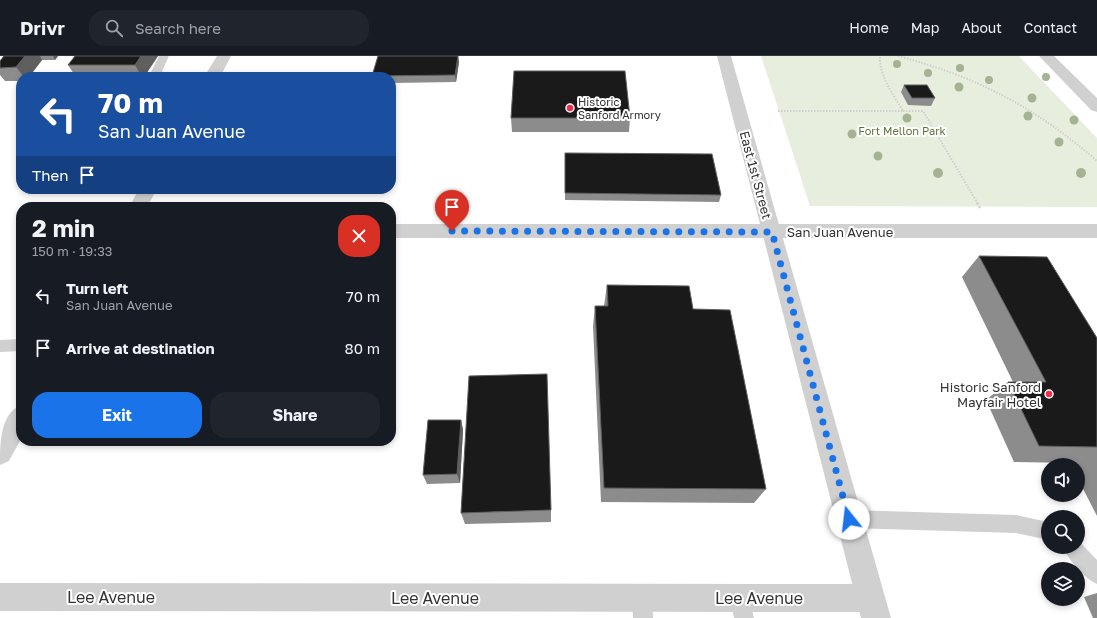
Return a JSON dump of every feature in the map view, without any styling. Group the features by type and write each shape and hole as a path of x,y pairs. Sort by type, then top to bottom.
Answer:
{"street":[{"path":"215,72 224,56"},
{"name":"East 1st Street","path":"724,56 873,608"},
{"path":"1046,56 1097,107"},
{"name":"San Juan Avenue","path":"396,231 1097,231"},
{"path":"0,453 16,425"},
{"name":"Lee Avenue","path":"0,597 643,608 873,608"}],"lane":[{"path":"156,72 164,56"},
{"path":"0,346 16,345"},
{"path":"849,519 1016,524 1041,529"},
{"path":"1078,554 1097,574"}],"path":[{"path":"880,56 879,63 885,79 902,111"},
{"path":"898,56 937,66 1026,106 1067,134 1097,161"},
{"path":"778,111 923,111 981,210"}],"green space":[{"name":"Fort Mellon Park","path":"761,56 1019,56 1097,138 1097,207 810,206"}],"building":[{"path":"4,56 25,56 16,67 0,68 0,61"},
{"path":"75,56 141,56 135,65 68,65"},
{"path":"378,56 458,56 455,75 396,76 396,72 373,72"},
{"name":"Historic Sanford Armory","path":"514,71 625,71 630,118 511,118"},
{"path":"904,85 927,85 935,98 912,98"},
{"path":"565,153 712,154 721,195 565,193"},
{"path":"979,256 1047,257 1097,338 1097,447 1039,446 1008,382 1046,382"},
{"path":"607,285 689,286 693,309 730,310 766,489 604,488 595,306 608,306"},
{"path":"547,374 551,510 461,513 469,376"},
{"path":"428,420 461,420 457,474 423,475"}],"place":[{"name":"Historic Sanford Armory","path":"570,108"},
{"name":"Historic Sanford Mayfair Hotel","path":"1049,394"}],"route":[{"path":"452,231 772,232 849,519"}]}
